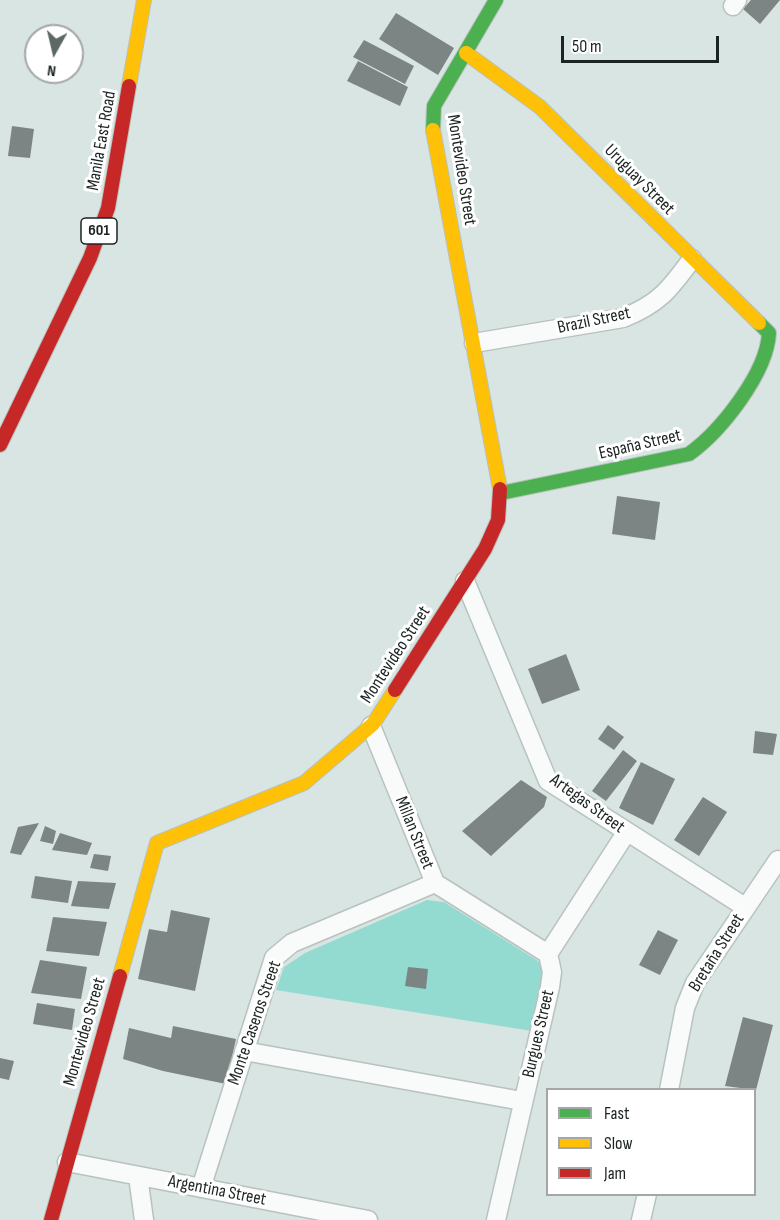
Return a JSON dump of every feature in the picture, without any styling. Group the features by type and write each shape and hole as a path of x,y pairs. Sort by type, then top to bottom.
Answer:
{"street":[{"name":"Manila East Road","path":"0,445 90,258 108,208 144,0"},
{"name":"Montevideo Street","path":"51,1220 157,843 304,783 370,726 485,549 498,520 501,493 433,128 434,106 496,0"},
{"name":"Uruguay Street","path":"466,53 540,107 769,333 771,346"},
{"name":"Brazil Street","path":"474,343 623,318 645,309 665,296 692,259"},
{"name":"España Street","path":"501,493 689,454 699,447 761,371 771,346"},
{"name":"Artegas Street","path":"465,581 548,780 626,833 745,907"},
{"name":"Millan Street","path":"370,726 435,883 548,954"},
{"path":"548,954 626,833"},
{"name":"Bretaña Street","path":"669,1088 686,1008 694,983 778,860"},
{"name":"Monte Caseros Street","path":"201,1188 274,958 292,943 435,883"},
{"name":"Burgues Street","path":"496,1220 550,987 552,972 548,954"},
{"path":"244,1051 522,1101"},
{"name":"Argentina Street","path":"67,1162 368,1220"},
{"path":"138,1176 144,1220"},
{"path":"641,1220 647,1196"}],"shaded area":[{"path":"427,900 444,902 538,961 543,977 532,1031 276,990 284,967 305,953"}],"building":[{"path":"751,0 780,0 760,24 743,9"},
{"path":"396,13 454,48 438,75 379,39"},
{"path":"364,40 414,66 405,84 353,57"},
{"path":"358,61 408,87 400,106 347,81"},
{"path":"12,126 34,129 30,158 8,156"},
{"path":"617,496 660,502 655,540 612,534"},
{"path":"566,654 580,690 542,704 528,669"},
{"path":"608,725 624,737 614,750 598,739"},
{"path":"755,731 777,734 773,755 753,753"},
{"path":"623,750 637,761 606,801 592,791"},
{"path":"641,762 675,779 653,825 619,808"},
{"path":"521,780 547,797 544,807 491,856 462,831"},
{"path":"703,797 727,812 699,856 674,840"},
{"path":"39,823 21,855 10,853 18,827"},
{"path":"45,826 56,831 53,844 40,841"},
{"path":"60,833 92,843 87,855 52,850"},
{"path":"94,854 111,856 108,871 90,868"},
{"path":"35,876 72,881 68,903 31,898"},
{"path":"78,881 116,883 109,909 71,906"},
{"path":"171,910 210,918 195,991 138,979 149,929 167,932"},
{"path":"53,917 107,922 99,956 46,951"},
{"path":"658,930 678,940 660,975 639,965"},
{"path":"40,960 87,967 81,999 31,993"},
{"path":"408,967 428,969 426,989 405,986"},
{"path":"37,1003 75,1009 72,1030 33,1024"},
{"path":"743,1017 773,1025 756,1090 756,1088 725,1086"},
{"path":"173,1026 236,1039 226,1084 163,1071 123,1059 129,1028 171,1038"},
{"path":"0,1058 14,1061 9,1080 0,1078"}],"traffic: fast":[{"path":"433,130 434,106 496,0"},
{"path":"501,493 689,454 715,431 751,383 760,366 769,333 759,323"}],"traffic: slow":[{"path":"129,86 144,0"},
{"path":"466,53 540,107 759,323"},
{"path":"433,130 500,489"},
{"path":"120,976 157,843 304,783 373,724 395,690"}],"traffic: jam":[{"path":"0,445 90,258 108,208 129,86"},
{"path":"395,690 485,549 498,520 500,489"},
{"path":"51,1220 120,976"}]}
